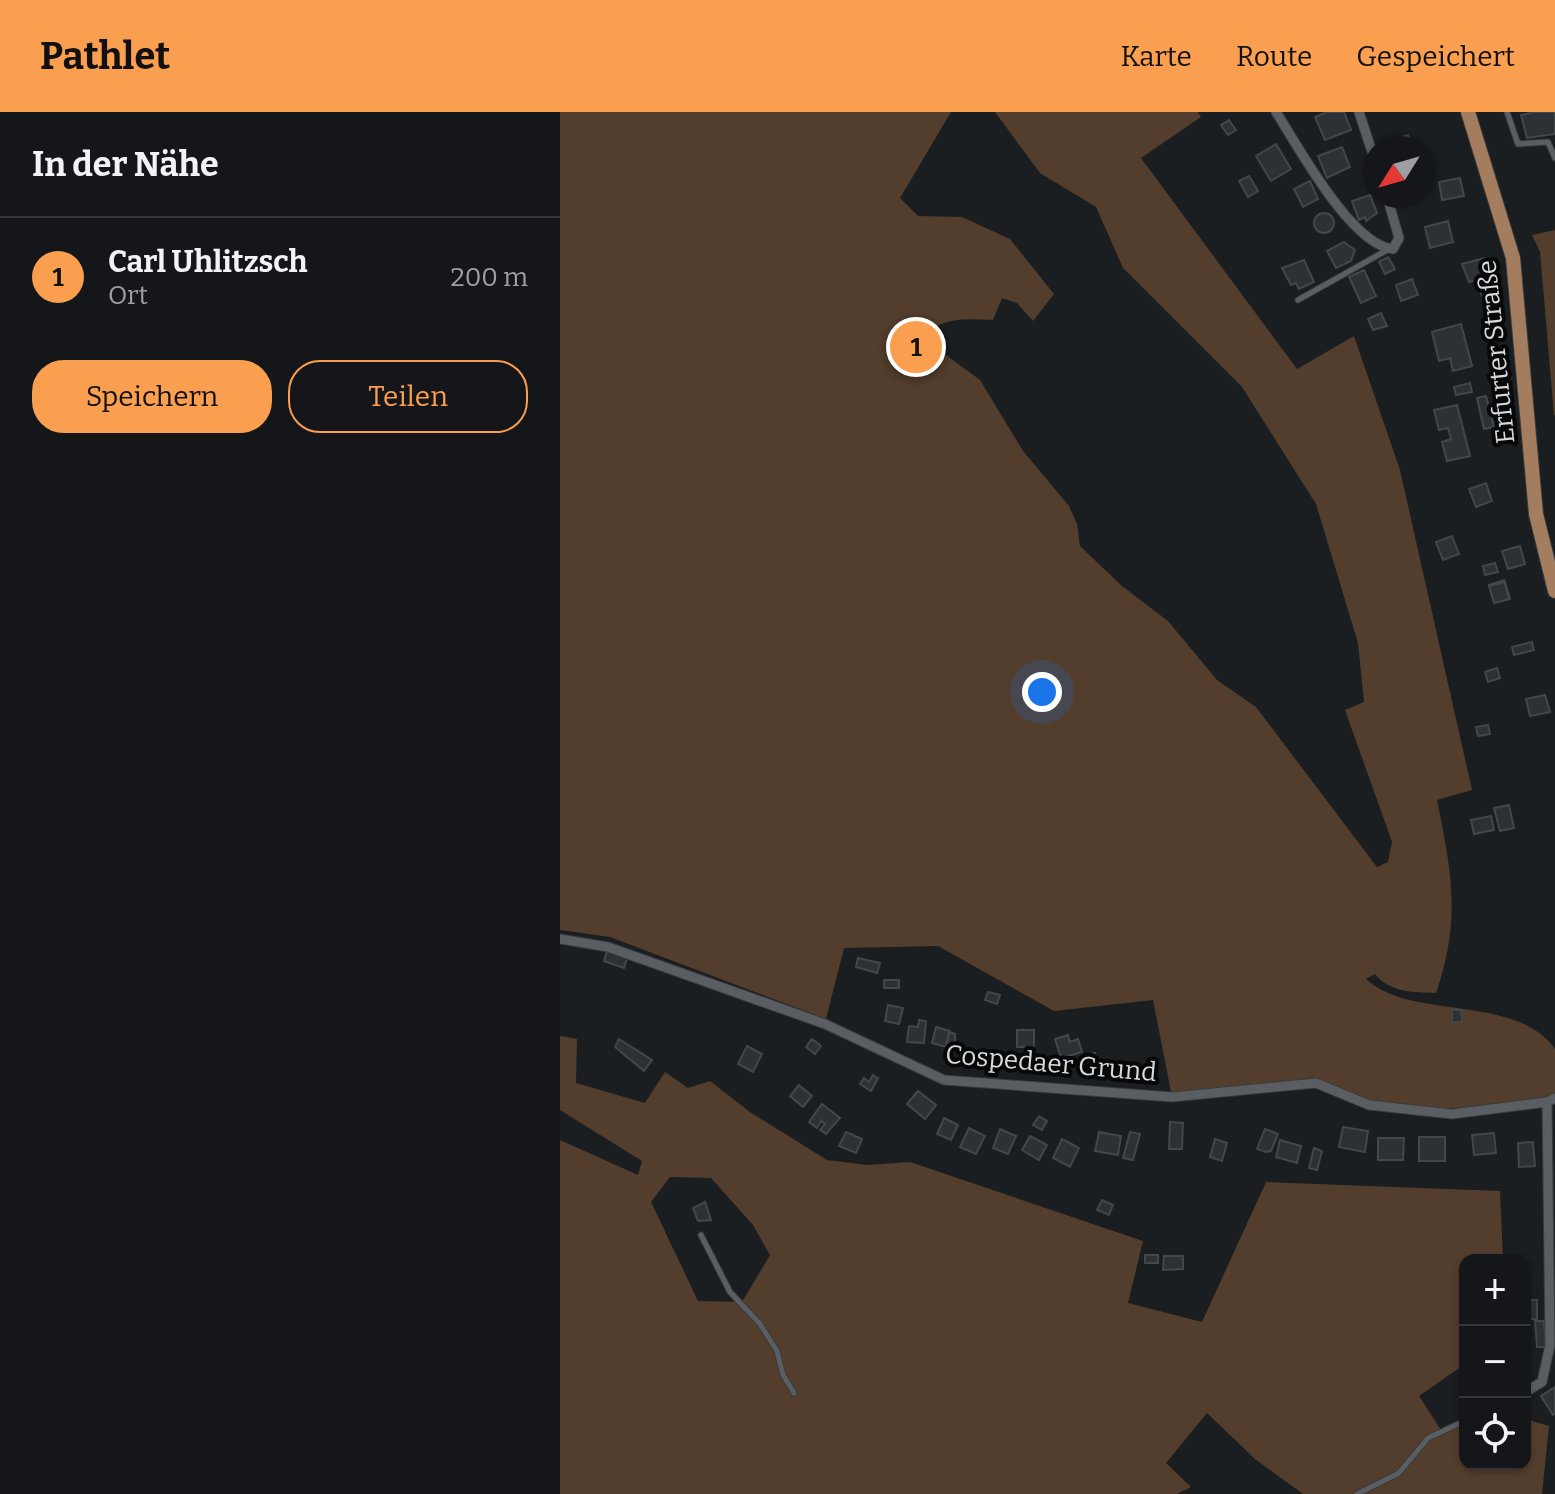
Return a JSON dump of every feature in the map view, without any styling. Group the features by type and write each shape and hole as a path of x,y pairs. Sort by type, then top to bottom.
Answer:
{"main road":[{"name":"Erfurter Straße","path":"1468,112 1515,268 1536,514 1555,591"}],"street":[{"path":"1276,112 1341,210 1370,238 1389,249 1397,247 1399,238 1390,208"},
{"path":"1359,112 1367,136"},
{"name":"Cospedaer Grund","path":"560,939 608,947 813,1020 944,1080 1172,1097 1316,1083 1369,1105 1452,1114 1551,1100"},
{"path":"1531,1388 1542,1382 1550,1345 1551,1100"}],"lane":[{"path":"1507,112 1518,144 1548,142 1555,158"},
{"path":"1298,300 1389,249"},
{"path":"701,1235 730,1292 760,1324 777,1351 783,1375 794,1393"},
{"path":"1357,1494 1399,1473 1428,1438 1459,1424"}],"shaded area":[{"path":"560,112 951,112 900,198 918,216 962,217 1010,239 1054,294 1033,321 1017,303 1002,298 993,320 946,322 923,338 980,380 1023,451 1069,506 1077,524 1080,546 1122,586 1168,621 1217,680 1256,707 1377,867 1388,862 1392,842 1345,710 1364,702 1358,643 1316,504 1242,387 1123,268 1096,207 1040,173 995,112 1198,112 1201,117 1141,158 1297,369 1354,336 1400,470 1472,790 1437,800 1452,897 1449,943 1436,993 1395,988 1375,974 1366,979 1385,992 1409,1000 1489,1013 1515,1020 1537,1032 1555,1049 1555,1097 1547,1102 1406,1111 1369,1105 1316,1083 1172,1097 1153,1000 1054,1011 938,946 844,948 826,1019 610,937 560,930"},
{"path":"1555,230 1554,415 1540,252 1532,235"},
{"path":"560,1036 577,1039 576,1083 645,1103 665,1072 688,1088 710,1081 750,1112 827,1160 867,1165 910,1162 1143,1241 1128,1303 1202,1322 1266,1182 1500,1191 1503,1254 1459,1254 1459,1368 1419,1396 1441,1430 1459,1423 1459,1470 1531,1470 1531,1421 1549,1426 1542,1494 1303,1494 1255,1459 1207,1413 1166,1463 1191,1487 1177,1494 560,1494 560,1140 638,1175 642,1161 560,1110","holes":["670,1177 711,1178 753,1225 770,1255 742,1302 698,1301 651,1202"]}],"building":[{"path":"1327,112 1344,112 1351,130 1325,140 1315,117"},
{"path":"1555,112 1555,134 1527,138 1521,115"},
{"path":"1229,120 1236,130 1228,135 1221,125"},
{"path":"1276,144 1291,169 1271,181 1256,156"},
{"path":"1342,147 1350,167 1327,178 1318,156"},
{"path":"1249,176 1258,191 1248,197 1239,181"},
{"path":"1460,178 1464,196 1442,200 1439,182"},
{"path":"1310,181 1318,199 1303,207 1294,189"},
{"path":"1363,197 1363,208 1375,208 1377,213 1366,221 1365,217 1359,220 1352,201"},
{"path":"1324,213 1331,216 1334,223 1331,230 1324,233 1317,230 1314,223 1317,216"},
{"path":"1448,221 1453,242 1430,248 1425,227"},
{"path":"1344,242 1355,250 1351,261 1336,268 1327,251"},
{"path":"1388,257 1395,269 1385,274 1379,262"},
{"path":"1484,258 1487,260 1488,277 1469,282 1462,264"},
{"path":"1304,260 1314,282 1299,289 1296,283 1291,285 1282,268"},
{"path":"1364,270 1376,296 1361,303 1349,277"},
{"path":"1495,275 1500,296 1483,300 1477,279"},
{"path":"1412,279 1418,295 1401,301 1396,285"},
{"path":"1381,313 1387,326 1373,330 1368,319"},
{"path":"1461,324 1472,366 1453,371 1450,358 1439,361 1432,332"},
{"path":"1470,383 1472,392 1456,395 1454,387"},
{"path":"1486,396 1494,427 1484,429 1477,398"},
{"path":"1457,405 1470,456 1447,461 1442,442 1451,439 1448,428 1439,430 1434,410"},
{"path":"1486,483 1492,501 1476,507 1469,489"},
{"path":"1452,536 1459,554 1443,560 1436,542"},
{"path":"1520,546 1525,564 1508,569 1502,551"},
{"path":"1495,563 1498,572 1485,575 1483,566"},
{"path":"1504,580 1509,599 1494,603 1489,585"},
{"path":"1505,582 1510,599 1494,603 1489,586"},
{"path":"1532,642 1534,650 1514,655 1512,647"},
{"path":"1497,668 1500,678 1488,682 1485,672"},
{"path":"1545,695 1550,712 1530,716 1526,699"},
{"path":"1488,725 1490,734 1478,736 1476,727"},
{"path":"1509,805 1514,828 1500,831 1494,808"},
{"path":"1491,816 1494,830 1474,834 1471,820"},
{"path":"607,951 627,958 624,968 604,961"},
{"path":"858,958 880,963 877,973 856,967"},
{"path":"884,980 899,980 899,988 884,988"},
{"path":"988,992 1000,995 997,1004 985,1000"},
{"path":"888,1005 903,1008 899,1024 885,1021"},
{"path":"1452,1010 1461,1010 1462,1022 1452,1022"},
{"path":"919,1020 926,1021 924,1043 907,1042 909,1026 918,1027"},
{"path":"936,1027 950,1031 946,1047 932,1043"},
{"path":"1017,1030 1034,1030 1034,1047 1017,1047"},
{"path":"949,1032 955,1034 955,1048 946,1045"},
{"path":"1068,1035 1070,1042 1078,1039 1082,1052 1061,1058 1055,1039"},
{"path":"619,1039 652,1060 644,1071 615,1047"},
{"path":"812,1039 821,1046 815,1054 806,1047"},
{"path":"747,1046 762,1054 753,1072 738,1064"},
{"path":"1095,1053 1100,1073 1093,1074 1088,1063 1089,1054"},
{"path":"873,1075 878,1078 871,1091 860,1084 864,1078 869,1082"},
{"path":"799,1085 812,1096 803,1107 790,1096"},
{"path":"918,1091 936,1105 925,1119 907,1104"},
{"path":"822,1104 840,1118 826,1134 820,1130 825,1124 821,1121 817,1128 809,1122"},
{"path":"1039,1116 1047,1121 1042,1130 1033,1125"},
{"path":"944,1118 958,1125 951,1140 937,1134"},
{"path":"1170,1122 1183,1123 1182,1149 1169,1149"},
{"path":"1343,1127 1368,1131 1365,1152 1339,1147"},
{"path":"969,1128 985,1136 976,1154 960,1147"},
{"path":"1000,1129 1016,1136 1008,1154 993,1148"},
{"path":"1265,1129 1278,1134 1271,1151 1266,1152 1257,1149"},
{"path":"846,1132 862,1139 856,1153 839,1146"},
{"path":"1099,1132 1121,1136 1118,1155 1095,1151"},
{"path":"1130,1132 1140,1134 1133,1160 1123,1158"},
{"path":"1494,1133 1496,1153 1474,1155 1472,1135"},
{"path":"1030,1136 1047,1145 1039,1160 1022,1150"},
{"path":"1419,1137 1445,1137 1445,1161 1419,1161"},
{"path":"1378,1138 1404,1138 1403,1160 1378,1160"},
{"path":"1062,1139 1079,1148 1070,1167 1053,1158"},
{"path":"1215,1139 1227,1143 1222,1161 1210,1157"},
{"path":"1280,1140 1301,1146 1297,1163 1276,1157"},
{"path":"1533,1142 1535,1166 1519,1167 1518,1143"},
{"path":"1314,1148 1322,1151 1317,1170 1309,1168"},
{"path":"1102,1200 1113,1205 1109,1215 1097,1210"},
{"path":"705,1202 711,1220 698,1221 693,1208"},
{"path":"1145,1255 1158,1255 1158,1263 1145,1263"},
{"path":"1164,1256 1183,1256 1183,1269 1163,1270"},
{"path":"1531,1300 1537,1300 1537,1319 1531,1319"},
{"path":"1535,1321 1544,1321 1546,1347 1537,1347"},
{"path":"1555,1387 1555,1413 1553,1415 1541,1396"}],"place":[{"name":"Carl Uhlitzsch","path":"916,347"}]}
